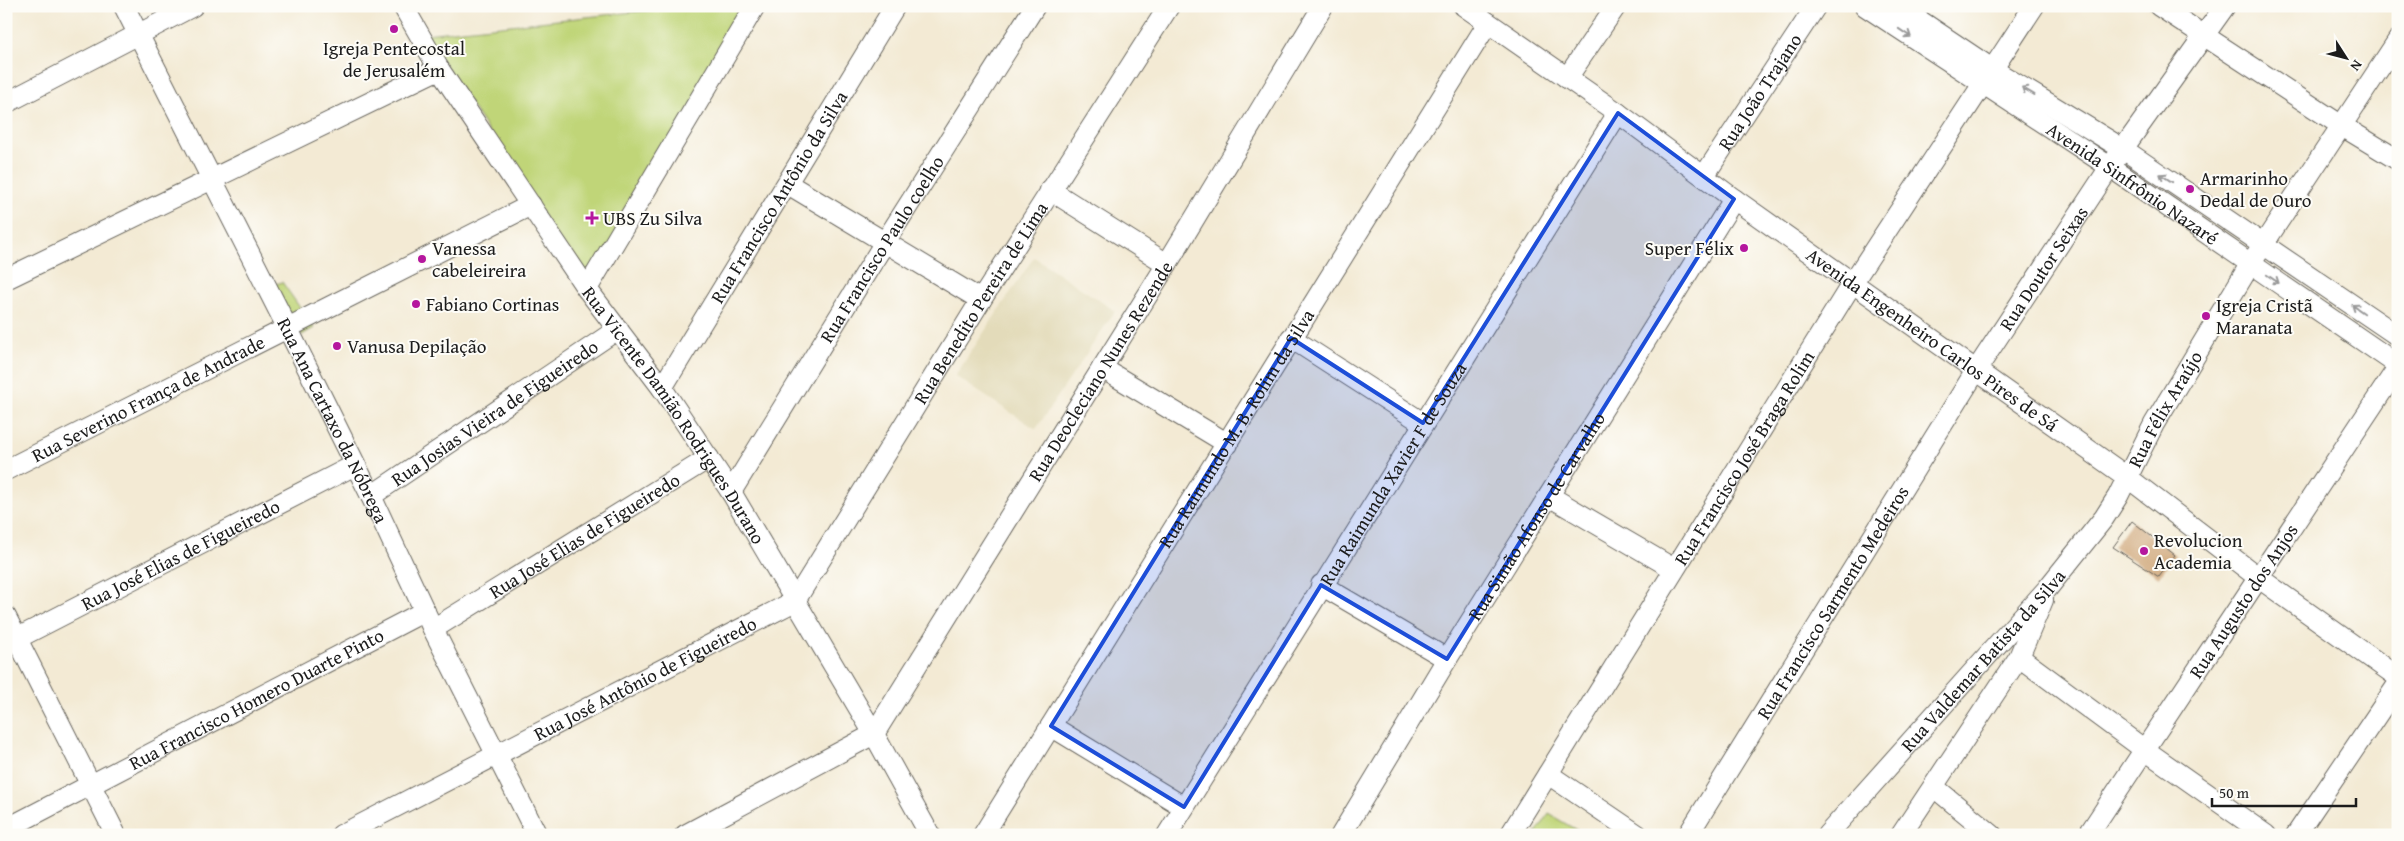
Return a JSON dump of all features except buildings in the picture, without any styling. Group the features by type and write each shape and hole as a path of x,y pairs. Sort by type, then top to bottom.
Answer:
{"street":[{"name":"Rua Ana Cartaxo da Nóbrega","path":"124,6 288,329 371,496 424,611 538,835"},
{"path":"6,103 193,6"},
{"path":"587,289 755,6"},
{"name":"Rua Francisco Antônio da Silva","path":"662,388 895,6"},
{"name":"Rua Francisco Paulo coelho","path":"731,492 885,242 1035,6"},
{"name":"Rua Benedito Pereira de Lima","path":"795,602 1050,190 1169,6"},
{"name":"Rua Deocleciano Nunes Rezende","path":"874,734 1167,264 1323,6"},
{"name":"Avenida Engenheiro Carlos Pires de Sá","path":"1464,6 1618,113 1734,198 1977,369 2127,477 2259,578 2398,677"},
{"path":"1567,78 1616,6"},
{"name":"Rua João Trajano","path":"1704,176 1816,6"},
{"name":"Avenida Sinfrônio Nazaré","path":"1865,6 1987,77 2123,149 2264,243 2398,336"},
{"name":"Avenida Sinfrônio Nazaré","path":"1898,6 1987,77 2110,167 2398,366"},
{"name":"Rua Francisco José Braga Rolim","path":"1510,835 1853,282 2034,6"},
{"path":"2160,6 2342,126 2398,160"},
{"path":"2123,149 2225,6"},
{"name":"Rua Vicente Damião Rodrigues Durano","path":"407,7 438,68 587,289 662,388 731,492 874,734 930,835"},
{"name":"Rua Raimundo M. B. Rolim da Silva","path":"983,835 1228,444 1291,338 1488,23"},
{"path":"2264,243 2398,40"},
{"path":"6,279 438,68"},
{"name":"Rua Raimunda Xavier F de Souza","path":"1167,835 1321,585 1618,113"},
{"name":"Rua Doutor Seixas","path":"1977,369 2123,149"},
{"path":"788,184 981,300"},
{"path":"1050,190 1167,264"},
{"name":"Rua Simão Afonso de Carvalho","path":"1341,835 1447,660 1734,198"},
{"name":"Rua Severino França de Andrade","path":"6,470 531,205"},
{"name":"Rua Félix Araújo","path":"2127,477 2154,424 2264,243"},
{"name":"Rua Josias Vieira de Figueiredo","path":"371,496 618,329"},
{"path":"1291,338 1423,423"},
{"name":"Rua Augusto dos Anjos","path":"2088,835 2398,366"},
{"path":"1102,368 1228,444"},
{"name":"Rua Francisco Sarmento Medeiros","path":"1688,835 1977,369"},
{"name":"Rua José Elias de Figueiredo","path":"433,629 709,458"},
{"name":"Rua José Elias de Figueiredo","path":"12,641 355,465"},
{"name":"Rua Valdemar Batista da Silva","path":"1827,835 2047,589 2104,518 2127,477"},
{"path":"1549,496 1674,569"},
{"path":"1321,585 1447,660"},
{"path":"1901,835 2019,657 2047,589"},
{"name":"Rua José Antônio de Figueiredo","path":"341,835 795,602"},
{"name":"Rua Francisco Homero Duarte Pinto","path":"90,786 424,611"},
{"path":"6,617 12,641 116,835"},
{"path":"2019,657 2145,750 2266,835"},
{"path":"2296,835 2398,684"},
{"path":"1051,726 1184,807"},
{"path":"684,835 874,734"},
{"path":"1548,774 1638,835"},
{"path":"6,829 90,786"},
{"path":"1934,787 1992,835"}],"highlighted area":[{"path":"1618,113 1734,199 1447,659 1321,585 1184,807 1051,726 1291,338 1423,423"}],"shaded area":[{"path":"1034,257 1115,311 1036,429 955,376"}],"green space":[{"path":"691,6 759,6 589,286 425,34"},
{"path":"282,282 314,328 302,335 273,285"},
{"path":"1549,814 1585,835 1535,835"}],"place":[{"name":"Igreja Pentecostal de Jerusalém","path":"394,29"},
{"name":"Armarinho Dedal de Ouro","path":"2190,189"},
{"name":"UBS Zu Silva","path":"592,218"},
{"name":"Super Félix","path":"1744,248"},
{"name":"Vanessa cabeleireira","path":"422,259"},
{"name":"Fabiano Cortinas","path":"416,304"},
{"name":"Igreja Cristã Maranata","path":"2206,316"},
{"name":"Vanusa Depilação","path":"337,346"},
{"name":"Revolucion Academia","path":"2144,551"}]}
